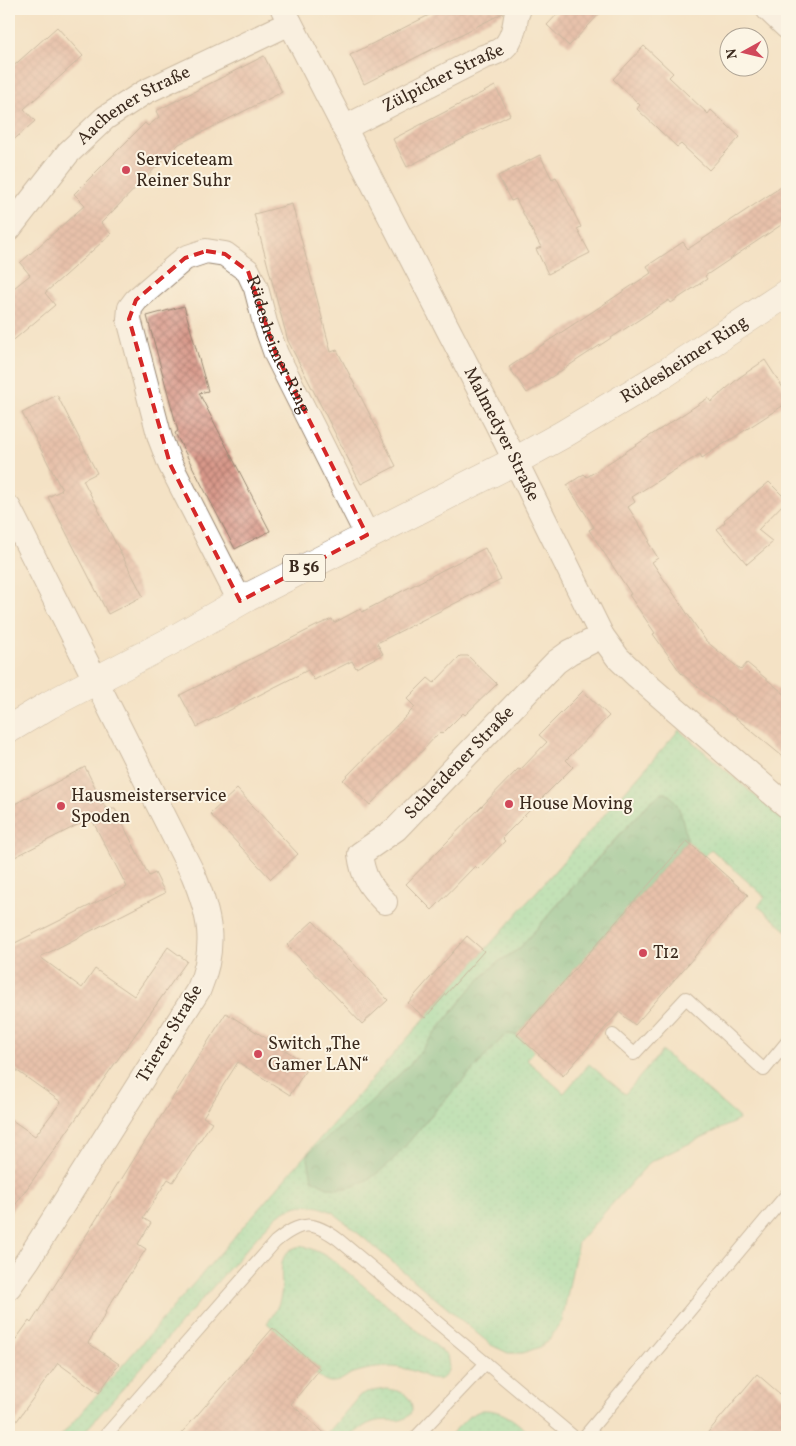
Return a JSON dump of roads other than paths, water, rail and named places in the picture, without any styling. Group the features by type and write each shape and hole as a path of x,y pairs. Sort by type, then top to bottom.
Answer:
{"main road":[{"name":"Rüdesheimer Ring","path":"9,729 49,705 171,641 240,601 515,461 664,374 787,293"}],"street":[{"name":"Zülpicher Straße","path":"344,128 483,57 498,53 504,48 514,28 519,9"},
{"path":"768,9 787,26"},
{"name":"Malmedyer Straße","path":"286,16 515,461 602,636 618,658 637,676 787,806"},
{"name":"Aachener Straße","path":"9,229 68,154 105,118 145,92 286,16"},
{"name":"Rüdesheimer Ring","path":"240,601 170,464 160,438 128,319 130,308 136,300 185,258 206,250 225,254 248,271 256,288 265,323 276,354 367,535"},
{"name":"Trierer Straße","path":"9,508 201,892 209,918 210,958 202,981 188,1007 9,1287"},
{"name":"Schleidener Straße","path":"385,902 372,889 362,870 360,854 396,828 556,662 570,652 602,636"}],"lane":[{"path":"613,1035 634,1054 686,998 764,1070 787,1042"},
{"path":"584,1437 787,1194"},
{"path":"104,1437 275,1242 288,1231 308,1225 319,1227 339,1240 574,1437"},
{"path":"416,1437 486,1362"}],"place":[{"name":"Serviceteam Reiner Suhr","path":"126,170"},
{"name":"House Moving","path":"509,804"},
{"name":"Hausmeisterservice Spoden","path":"61,806"},
{"name":"T12","path":"643,953"},
{"name":"Switch „The Gamer LAN“","path":"258,1054"}]}
